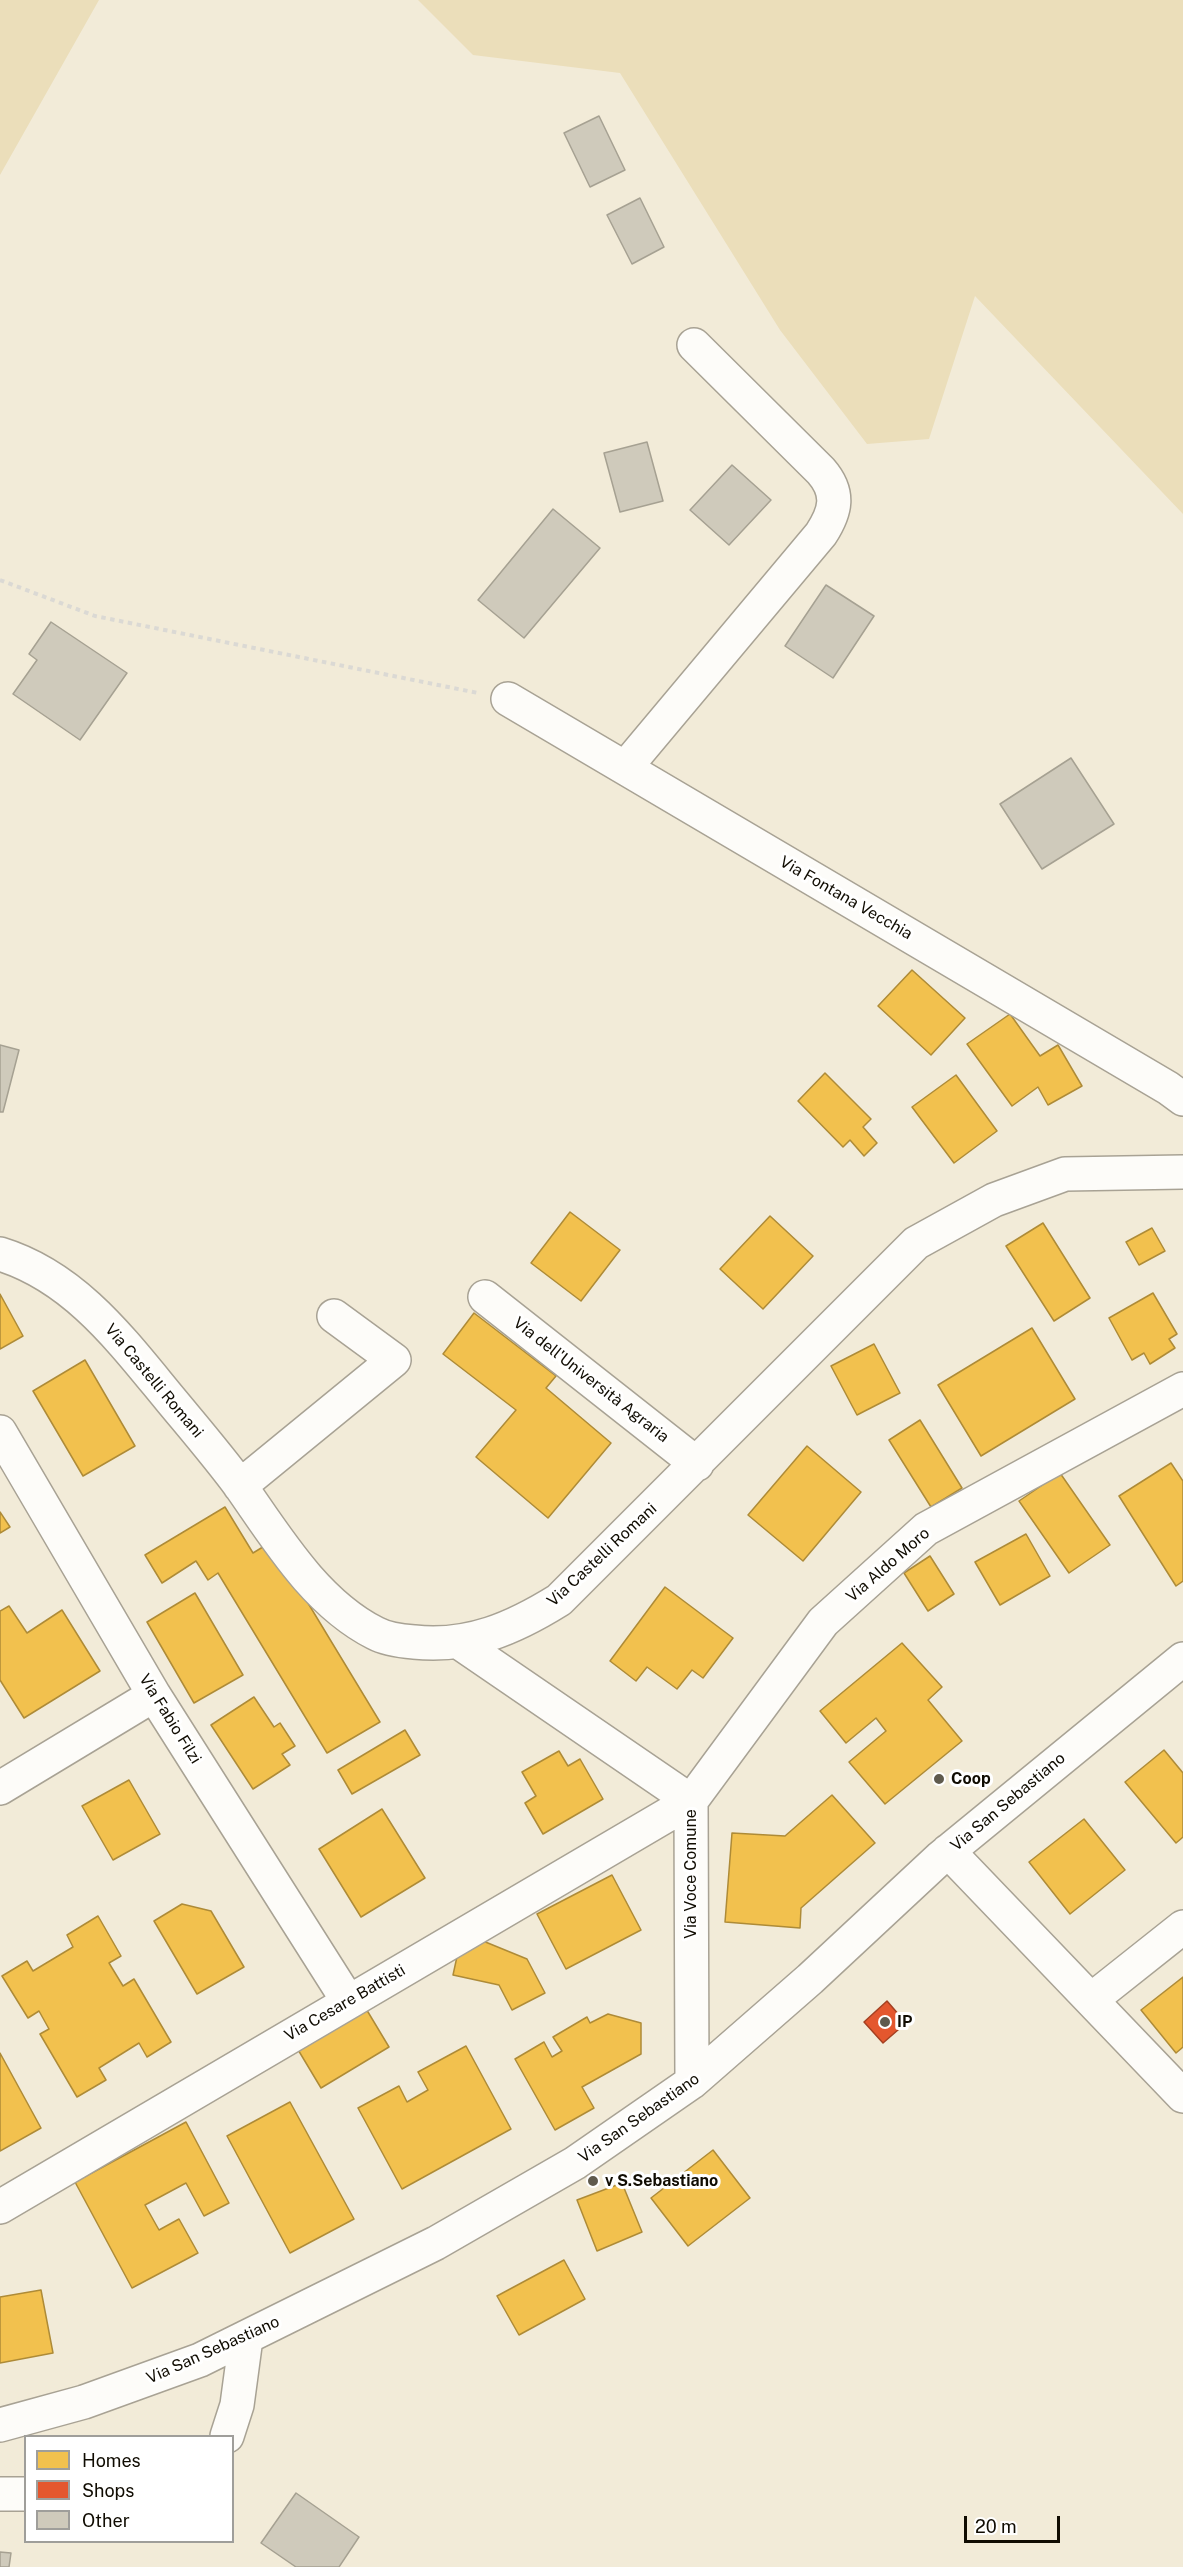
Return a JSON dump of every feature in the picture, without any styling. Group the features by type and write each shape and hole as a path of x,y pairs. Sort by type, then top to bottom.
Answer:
{"street":[{"path":"625,768 821,534 833,513 835,501 826,477 693,345"},
{"name":"Via Fontana Vecchia","path":"508,699 1168,1088 1183,1099"},
{"name":"Via Castelli Romani","path":"0,1254 45,1274 67,1288 108,1324 240,1486 269,1528 327,1599 377,1634 402,1641 460,1642 493,1635 527,1620 559,1600 916,1243 994,1200 1065,1174 1183,1172"},
{"name":"Via dell'Università Agraria","path":"485,1297 697,1464"},
{"path":"240,1486 394,1360 333,1316"},
{"name":"Via Aldo Moro","path":"691,1801 823,1622 926,1529 1183,1389"},
{"name":"Via Fabio Filzi","path":"0,1432 154,1695 348,2001"},
{"name":"Via Voce Comune","path":"460,1642 691,1801 692,2082"},
{"name":"Via San Sebastiano","path":"0,2425 84,2402 159,2377 246,2338 436,2243 575,2163 692,2082 810,1979 948,1851 1183,1659"},
{"path":"0,1788 154,1695"},
{"name":"Via Cesare Battisti","path":"0,2207 691,1801"},
{"path":"948,1851 1183,2096"},
{"path":"1091,2000 1183,1927"},
{"path":"227,2435 237,2405 246,2338"},
{"path":"0,2494 24,2494"}],"path":[{"path":"0,580 95,616 508,699"}],"shaded area":[{"path":"0,0 99,0 0,175"},
{"path":"418,0 1183,0 1183,514 975,296 929,439 867,444 780,330 620,73 473,55"}],"building: Homes":[{"path":"912,970 965,1018 931,1055 878,1006"},
{"path":"1010,1014 1040,1056 1058,1045 1082,1086 1048,1105 1038,1087 1012,1106 967,1044"},
{"path":"825,1073 871,1119 863,1127 877,1143 864,1156 850,1140 843,1147 798,1101"},
{"path":"956,1075 997,1131 954,1163 912,1107"},
{"path":"570,1212 620,1250 581,1301 531,1263"},
{"path":"770,1216 813,1256 763,1309 720,1269"},
{"path":"1043,1223 1090,1298 1054,1321 1006,1246"},
{"path":"1152,1228 1165,1251 1139,1265 1126,1242"},
{"path":"1153,1293 1177,1334 1169,1339 1175,1348 1150,1364 1144,1353 1132,1360 1109,1318"},
{"path":"0,1294 23,1336 0,1349"},
{"path":"474,1313 556,1376 546,1388 611,1443 548,1518 476,1457 516,1410 443,1354"},
{"path":"1032,1328 1075,1399 981,1456 938,1385"},
{"path":"874,1344 900,1393 857,1415 831,1366"},
{"path":"85,1360 135,1446 83,1476 33,1391"},
{"path":"920,1420 962,1488 931,1507 889,1440"},
{"path":"807,1446 861,1492 803,1561 748,1515"},
{"path":"1171,1463 1183,1481 1183,1581 1176,1586 1119,1496"},
{"path":"1060,1473 1110,1545 1069,1573 1019,1501"},
{"path":"225,1507 253,1553 271,1542 380,1722 327,1753 218,1573 208,1580 196,1561 162,1583 145,1555"},
{"path":"0,1512 10,1527 0,1533"},
{"path":"1026,1534 1050,1576 1000,1605 975,1562"},
{"path":"930,1556 954,1594 928,1611 904,1573"},
{"path":"665,1587 733,1638 703,1678 692,1670 677,1689 647,1667 636,1681 610,1661"},
{"path":"195,1593 243,1675 194,1703 147,1622"},
{"path":"9,1606 27,1633 62,1610 100,1671 24,1718 0,1680 0,1611"},
{"path":"902,1643 942,1687 928,1700 962,1741 885,1804 849,1762 886,1731 876,1718 846,1743 820,1711"},
{"path":"254,1697 274,1727 280,1723 295,1746 282,1754 290,1765 253,1789 211,1725"},
{"path":"405,1730 420,1755 352,1794 338,1770"},
{"path":"1164,1750 1183,1773 1183,1837 1176,1843 1125,1782"},
{"path":"559,1751 568,1766 580,1759 603,1799 543,1834 525,1803 536,1796 522,1772"},
{"path":"129,1780 160,1834 113,1860 82,1806"},
{"path":"832,1795 875,1843 801,1908 800,1928 725,1922 732,1833 785,1836"},
{"path":"382,1809 425,1878 361,1917 319,1849"},
{"path":"1084,1819 1125,1870 1070,1914 1029,1862"},
{"path":"612,1875 641,1930 566,1969 537,1914"},
{"path":"182,1904 211,1911 244,1967 197,1994 154,1921"},
{"path":"98,1916 121,1956 109,1963 123,1986 134,1979 171,2042 147,2057 139,2043 99,2068 106,2080 77,2097 40,2034 49,2029 39,2011 28,2018 2,1976 27,1961 33,1971 73,1947 67,1935"},
{"path":"483,1941 527,1959 545,1993 512,2010 499,1985 453,1975 458,1952"},
{"path":"1183,1977 1183,2047 1176,2053 1141,2010"},
{"path":"365,2007 389,2047 321,2088 297,2048"},
{"path":"608,2014 641,2023 641,2054 582,2087 594,2108 555,2130 515,2059 544,2042 552,2057 562,2051 553,2037 587,2017 590,2023"},
{"path":"466,2046 511,2129 402,2189 358,2108 399,2086 407,2102 428,2090 418,2072"},
{"path":"0,2053 41,2128 0,2151"},
{"path":"290,2102 354,2219 290,2253 227,2136"},
{"path":"186,2122 229,2203 204,2216 186,2183 145,2205 159,2230 179,2219 198,2253 132,2288 75,2182"},
{"path":"713,2150 750,2198 688,2246 651,2198"},
{"path":"622,2183 642,2232 597,2251 577,2200"},
{"path":"564,2260 585,2299 519,2335 497,2296"},
{"path":"41,2290 53,2353 0,2363 0,2297"}],"building: Shops":[{"name":"IP","path":"887,2001 906,2023 883,2043 864,2022"}],"building: Other":[{"path":"599,116 625,170 590,187 564,133"},
{"path":"640,198 664,247 632,264 607,215"},
{"path":"647,442 663,501 620,512 604,453"},
{"path":"732,465 771,500 729,545 690,510"},
{"path":"553,509 600,548 524,638 478,600"},
{"path":"826,585 874,616 833,678 785,646"},
{"path":"51,622 127,673 80,740 13,694 37,660 29,654"},
{"path":"1071,758 1114,824 1042,869 1000,804"},
{"path":"0,1045 19,1050 3,1112 0,1112"},
{"path":"296,2493 359,2537 339,2567 296,2567 261,2543"},
{"path":"0,2552 11,2553 9,2567 0,2567"}],"place":[{"name":"Coop","path":"939,1779"},
{"name":"IP","path":"885,2022"},
{"name":"v S.Sebastiano","path":"593,2181"}]}
